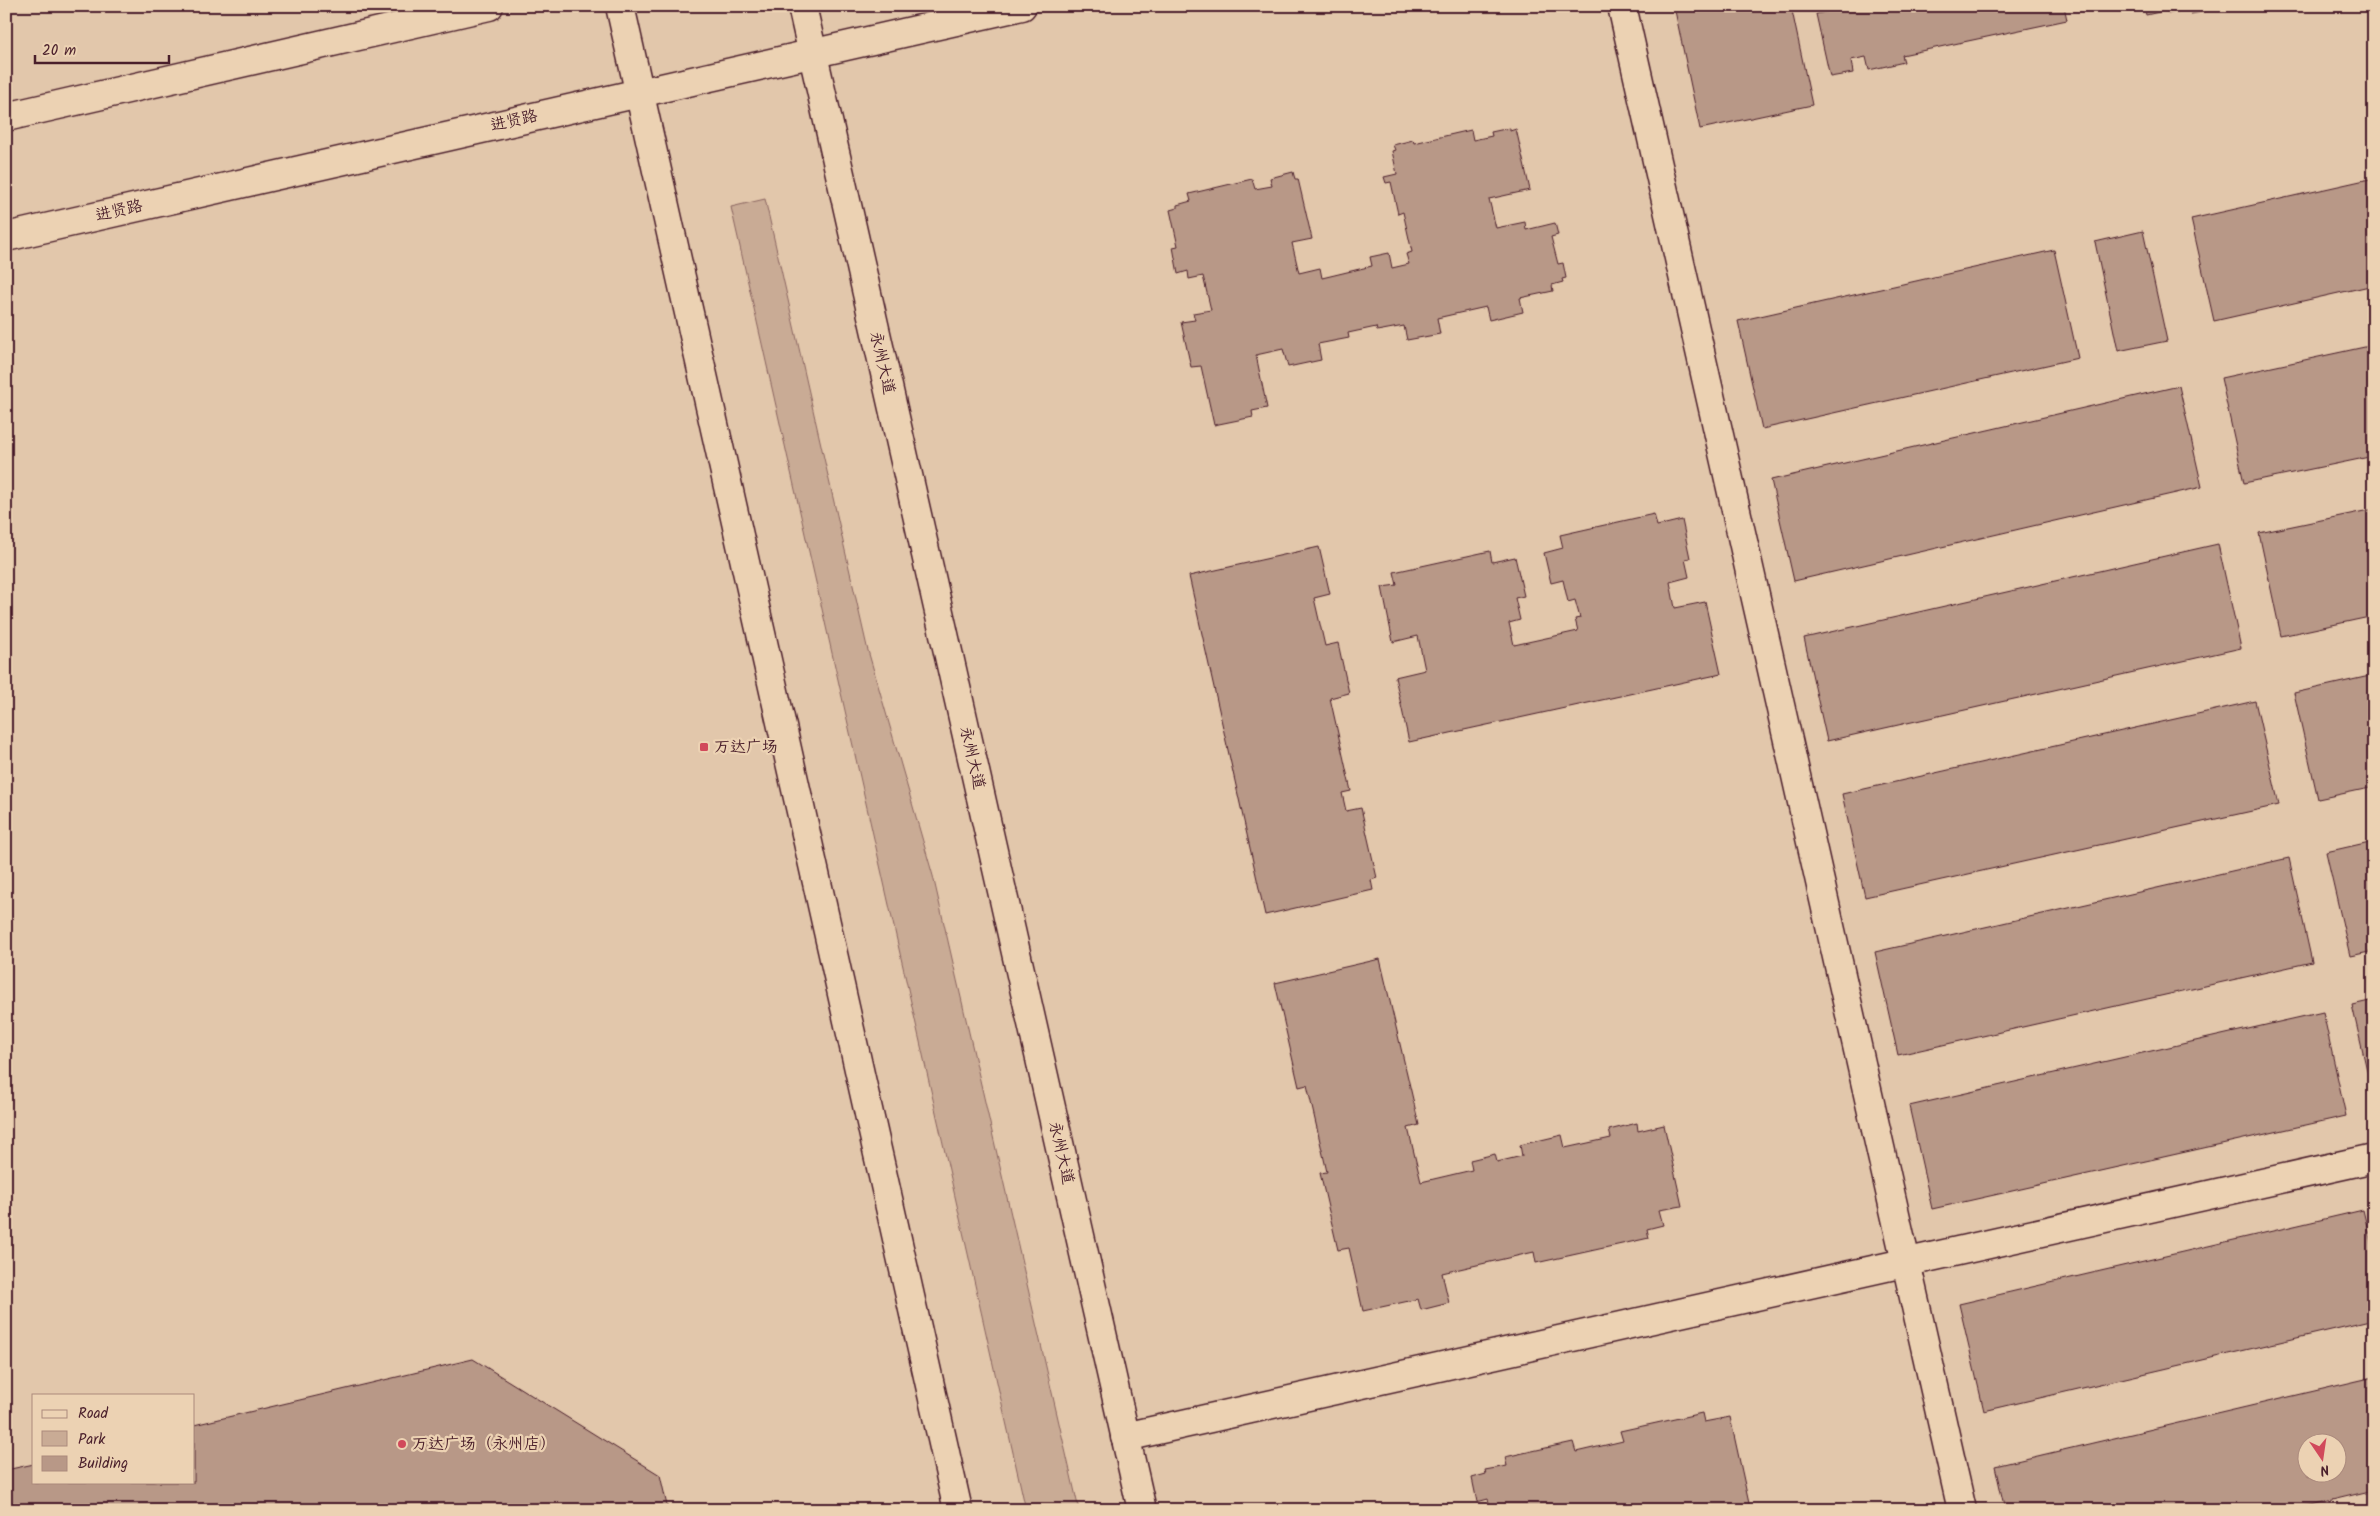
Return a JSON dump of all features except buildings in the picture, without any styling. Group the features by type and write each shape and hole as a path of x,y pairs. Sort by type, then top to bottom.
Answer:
{"street":[{"path":"6,117 488,6"},
{"path":"620,6 958,1510"},
{"name":"永州大道","path":"802,6 1142,1510"},
{"name":"进贤路","path":"6,237 1022,6"},
{"path":"1622,6 1962,1510"},
{"path":"1125,1436 2374,1158"}],"green space":[{"path":"765,199 867,647 933,876 1079,1510 1026,1510 731,207"}],"place":[{"name":"万达广场","path":"704,747"},
{"name":"万达广场（永州店）","path":"402,1444"}]}
